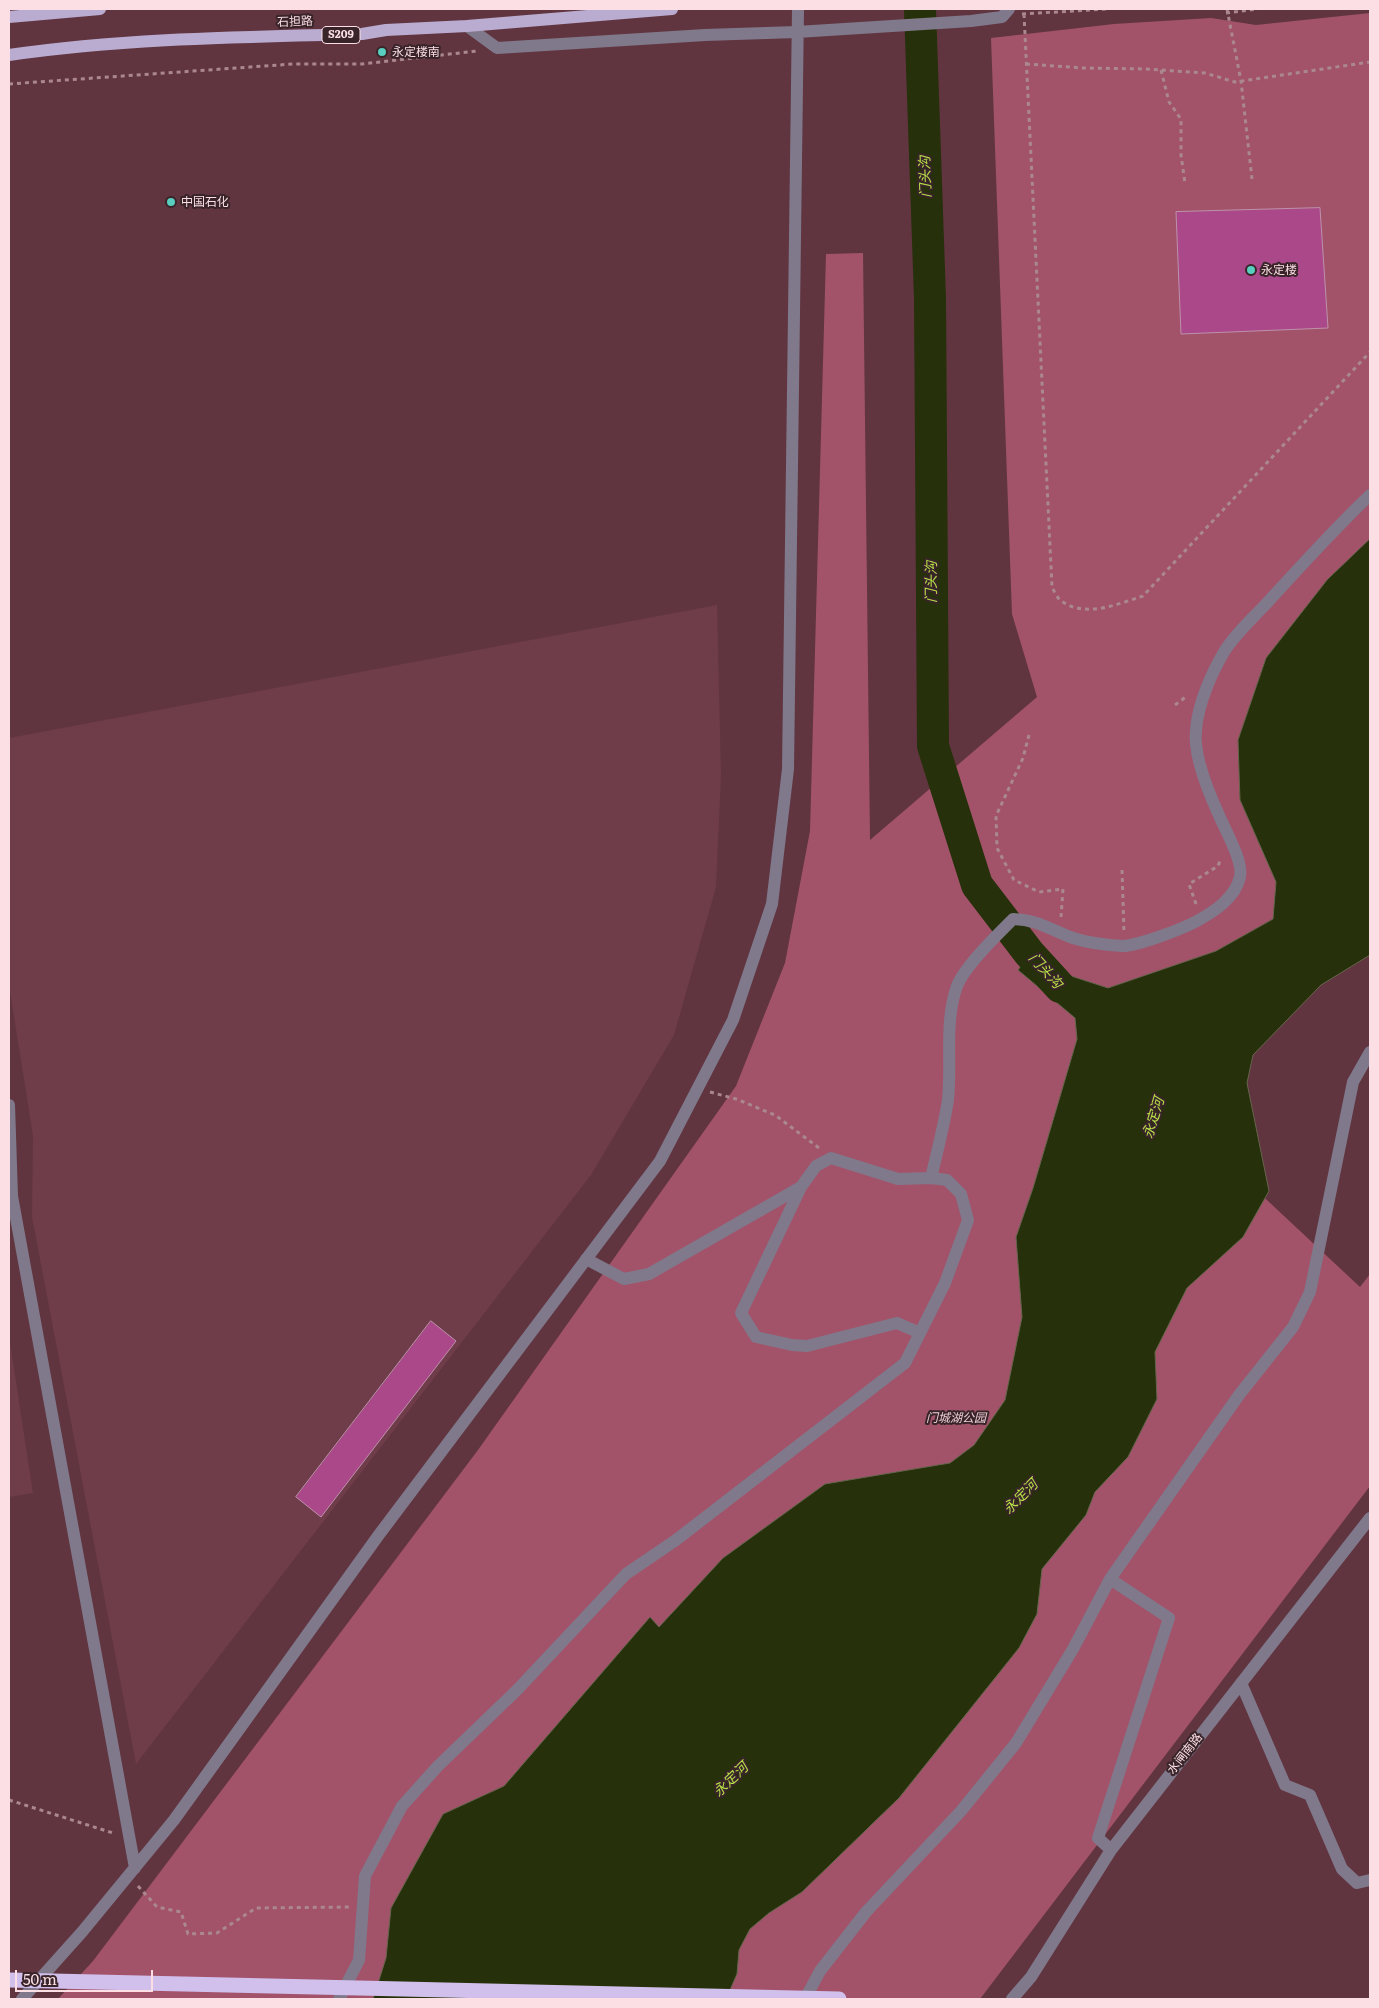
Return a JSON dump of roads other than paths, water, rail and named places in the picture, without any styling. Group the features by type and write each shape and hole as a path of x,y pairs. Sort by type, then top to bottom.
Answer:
{"highway":[{"path":"9,1980 839,1999"}],"main road":[{"path":"9,17 100,9"},
{"name":"石担路","path":"9,55 62,48 172,40 362,34 386,30 467,26 672,9"}],"street":[{"path":"22,1999 82,1932 174,1820 378,1536 660,1161 733,1020 772,904 788,768 798,9"},
{"path":"467,26 496,48 971,21 1005,13"},
{"path":"931,1178 948,1099 950,1018 957,986 964,974 992,940 1013,919 1039,923 1074,938 1124,946 1145,941 1201,919 1215,911 1233,892 1241,875 1238,860 1203,773 1197,745 1196,730 1206,687 1224,651 1336,528 1370,495"},
{"path":"805,1999 820,1971 866,1912 961,1812 1016,1743 1073,1649 1110,1579 1239,1395 1294,1327 1310,1292 1353,1082 1370,1052"},
{"path":"9,1105 12,1196 130,1839 132,1872"},
{"path":"339,1999 359,1960 365,1876 402,1806 438,1766 516,1690 626,1574 676,1540 905,1363 920,1333 944,1283 968,1220 961,1194 947,1180 931,1178 898,1180 831,1158 816,1166 801,1187 741,1313 756,1337 792,1345 807,1346 897,1324 920,1333"},
{"path":"586,1259 624,1279 649,1274 801,1187"},
{"name":"水闸南路","path":"1012,1999 1031,1977 1111,1850 1370,1518"},
{"path":"1110,1579 1169,1618 1098,1838 1111,1850"},
{"path":"1242,1683 1285,1785 1310,1795 1342,1869 1357,1883 1370,1880"}],"water":[{"name":"永定河","path":"1370,539 1370,955 1321,985 1253,1055 1247,1083 1269,1191 1243,1237 1187,1288 1155,1352 1157,1399 1128,1457 1095,1492 1086,1515 1042,1569 1037,1614 1019,1648 899,1798 802,1892 769,1913 750,1929 739,1950 737,1974 726,1999 373,1999 386,1958 391,1908 443,1814 504,1786 650,1617 659,1627 723,1558 825,1484 950,1463 974,1445 1005,1400 1022,1317 1016,1237 1033,1188 1077,1039 1075,1018 1018,970 1030,954 1042,946 1071,976 1108,988 1216,951 1273,919 1276,882 1240,800 1238,740 1266,658 1327,580"}],"waterway":[{"name":"门头沟","path":"920,9 930,299 933,746 977,885 1029,953 1060,987"}],"place":[{"name":"永定楼南","path":"382,52"},
{"name":"中国石化","path":"171,202"},
{"name":"永定楼","path":"1251,270"}],"park label":[{"name":"门城湖公园","path":"956,1418"}]}
